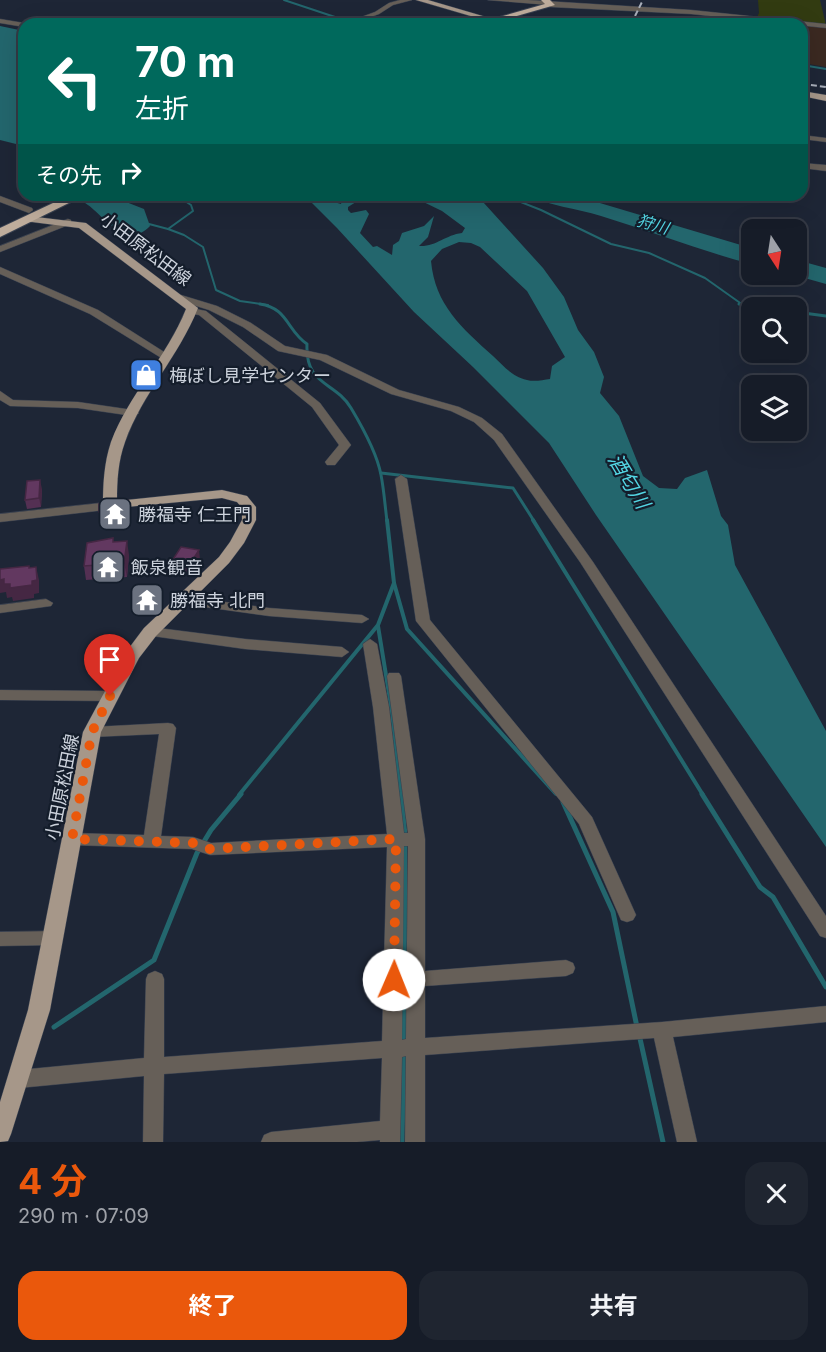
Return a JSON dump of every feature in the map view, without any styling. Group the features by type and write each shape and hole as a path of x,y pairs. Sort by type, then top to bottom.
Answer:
{"highway":[{"path":"501,18 549,3"},
{"path":"0,233 28,214 63,201"}],"main road":[{"path":"423,1 487,18"},
{"path":"808,94 826,98"},
{"name":"小田原松田線","path":"0,1134 39,1010 92,732 132,656 150,632 218,567 237,543 249,520 249,507 242,499 222,494 110,506 112,463 121,436 167,357 192,308 82,225 28,214"}],"street":[{"path":"362,18 377,13 391,4 409,0"},
{"path":"423,1 437,0"},
{"path":"491,0 594,3 717,12 759,18"},
{"path":"0,21 18,24"},
{"path":"808,25 826,26"},
{"path":"808,138 826,140"},
{"path":"808,166 826,168"},
{"path":"0,199 28,214"},
{"path":"0,249 68,222"},
{"path":"0,270 94,312 167,357"},
{"path":"181,298 213,308 247,325 282,349 308,354 395,392 455,409 478,420 498,437 586,562 826,931"},
{"path":"191,312 202,313 316,405 345,445 331,462"},
{"path":"0,394 10,403 78,405 133,413"},
{"path":"401,479 423,621 586,821 627,915"},
{"path":"0,518 110,506"},
{"path":"181,600 269,612 362,619"},
{"path":"0,609 46,603"},
{"path":"150,632 245,644 342,652"},
{"path":"271,1142 390,1136 396,839 381,707 370,644"},
{"path":"394,676 400,705 417,839 415,1142"},
{"path":"0,695 110,696"},
{"path":"381,707 400,705"},
{"path":"92,732 168,728 152,841"},
{"path":"72,839 193,843 210,849 417,839"},
{"path":"0,939 53,938"},
{"path":"416,979 566,968"},
{"path":"153,1142 155,979"},
{"path":"19,1079 153,1066 658,1030 826,1014"},
{"path":"658,1030 687,1142"}],"shaded area":[{"path":"758,0 820,0 826,25 808,23 808,18 756,18 759,13"},
{"path":"808,26 826,27 826,67 808,64"}],"water":[{"path":"0,26 18,30 18,144 0,140"},
{"path":"83,201 124,201 144,209 150,226 134,235 127,234 113,227"},
{"name":"酒匂川","path":"310,201 333,201 341,204 342,201 356,202 348,207 351,213 366,210 369,214 360,233 373,247 377,246 392,255 393,245 399,241 402,233 424,226 434,216 428,237 419,246 430,245 462,233 465,228 442,211 421,201 483,202 543,268 564,297 578,330 594,352 604,377 600,393 619,416 643,476 659,488 677,489 685,478 707,470 721,516 728,525 735,565 826,731 826,847 596,515 549,443 414,312","holes":["459,242 471,243 480,247 527,291 565,357 552,366 550,379 530,381 512,373 461,325 444,303 438,290 431,261 442,249"]},
{"name":"狩川","path":"541,201 593,201 741,245 741,261 714,253 601,216"},
{"path":"807,263 826,268 826,284 807,279"}],"building":[{"path":"40,480 39,498 25,500 27,481"},
{"path":"128,500 127,510 99,512 99,504"},
{"path":"113,538 113,542 127,541 124,563 84,566 87,543"},
{"path":"181,547 199,550 190,564 172,561"},
{"path":"29,566 29,568 36,567 37,580 32,581 32,585 10,588 10,584 4,584 4,579 0,580 0,569"}],"waterway":[{"path":"284,0 338,18"},
{"path":"808,66 826,69"},
{"path":"168,229 193,211 191,205 185,201"},
{"path":"518,201 611,244 649,253 705,278 741,304"},
{"path":"149,224 168,229"},
{"path":"168,229 184,235 203,247 216,290 240,301 268,305"},
{"path":"260,304 269,306 282,315 300,339 307,344 308,358 316,376 344,399 356,416 379,467 387,521"},
{"path":"807,313 826,316"},
{"path":"381,473 513,488 534,521"},
{"path":"387,520 394,583"},
{"path":"533,520 703,795"},
{"path":"239,795 378,625 394,583"},
{"path":"394,583 407,629 556,794"},
{"path":"378,626 392,712 401,795"},
{"path":"54,1027 154,960 197,853 211,830 241,794"},
{"path":"401,794 405,835"},
{"path":"702,794 760,887 773,897 826,987"},
{"path":"563,802 613,912 637,1027"},
{"path":"404,1042 405,843"},
{"path":"639,1034 663,1142"},
{"path":"402,1142 404,1053"}],"railway":[{"path":"634,18 643,0"},
{"path":"808,85 826,87"}],"place":[{"name":"梅ぼし見学センター","path":"146,375"},
{"name":"勝福寺 仁王門","path":"115,514"},
{"name":"飯泉観音","path":"108,567"},
{"name":"勝福寺 北門","path":"147,600"}],"route":[{"path":"110,696 92,732 72,839 193,843 210,849 396,839 394,980"}]}
